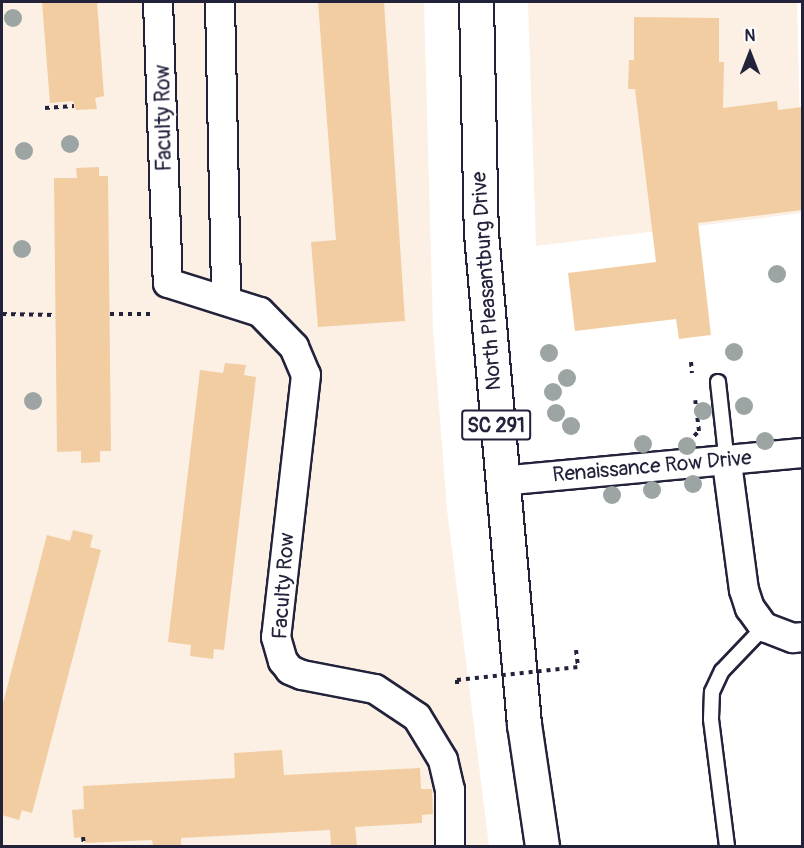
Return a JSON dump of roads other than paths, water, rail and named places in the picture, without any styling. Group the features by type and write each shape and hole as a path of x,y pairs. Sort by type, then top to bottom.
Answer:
{"main road":[{"name":"North Pleasantburg Drive","path":"476,2 481,233 524,724 542,846"}],"street":[{"name":"Faculty Row","path":"158,2 168,283 226,298 260,312 294,347 306,375 276,637 283,661 290,670 302,675 375,689 417,717 443,760 450,790 450,846"},
{"path":"220,2 226,298"},
{"name":"Renaissance Row Drive","path":"501,481 660,464 727,462 802,453"},
{"path":"727,462 744,590 750,608 764,627 786,637 802,637"}],"lane":[{"path":"718,382 727,462"},
{"path":"727,846 711,719 712,692 722,671 764,627"}]}
